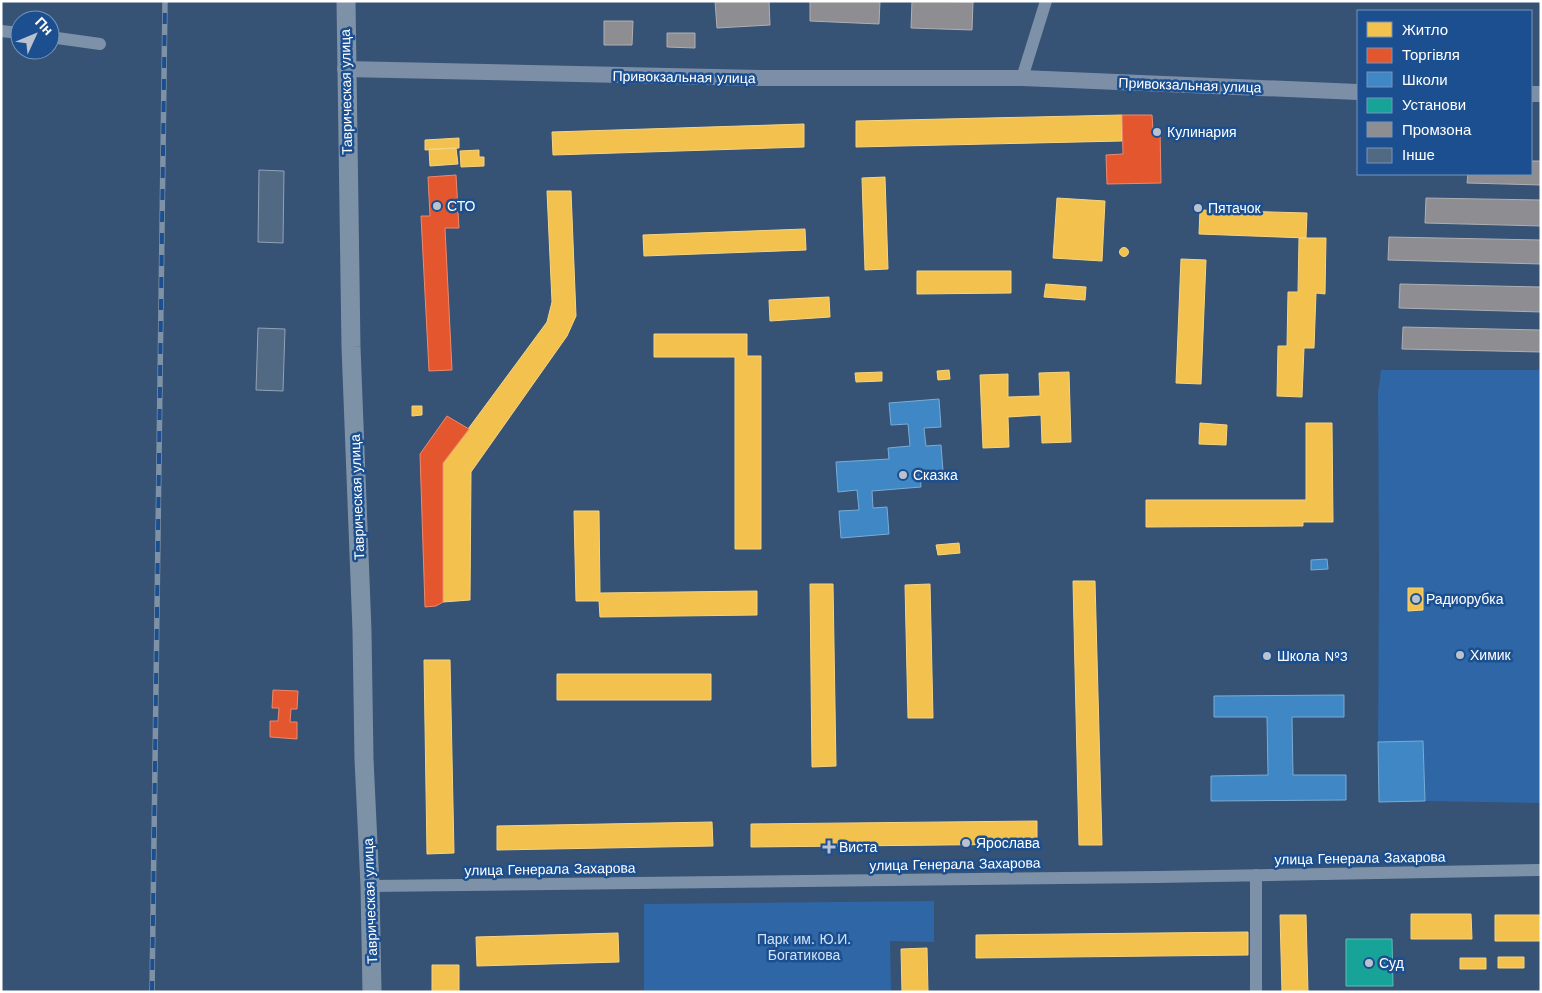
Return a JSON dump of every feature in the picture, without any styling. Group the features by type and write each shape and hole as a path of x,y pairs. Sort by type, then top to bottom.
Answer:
{"highway":[{"name":"Таврическая улица","path":"346,1 351,347 362,631 364,759 370,886 372,992"}],"main road":[{"name":"Привокзальная улица","path":"346,69 760,78 1022,78 1357,92"}],"street":[{"path":"1022,78 1046,1"},
{"path":"60,38 100,44"},
{"name":"улица Генерала Захарова","path":"370,886 1541,870"},
{"path":"1256,875 1256,992"}],"green space":[{"name":"Химик","path":"1381,370 1541,370 1541,803 1425,801 1423,741 1378,742 1378,392"},
{"name":"Парк им. Ю.И. Богатикова","path":"934,901 934,942 890,941 891,992 644,992 644,904"}],"building: Житло":[{"path":"1122,115 1122,141 856,147 856,121"},
{"path":"804,124 804,147 553,155 552,132"},
{"path":"459,138 459,148 425,150 425,140"},
{"path":"456,148 458,164 430,166 429,149"},
{"path":"479,150 479,157 484,157 484,166 461,167 460,151"},
{"path":"885,177 888,269 865,270 862,178"},
{"path":"547,191 571,191 576,316 567,336 471,472 470,600 443,602 443,463 547,322 552,302"},
{"path":"1057,198 1105,201 1102,261 1053,258"},
{"path":"1200,210 1307,213 1306,238 1199,234"},
{"path":"805,229 806,250 644,256 643,235"},
{"path":"1299,238 1326,238 1325,294 1316,293 1314,348 1304,348 1302,397 1277,396 1278,346 1287,346 1288,292 1298,292"},
{"path":"1124,247 1129,252 1124,257 1119,252"},
{"path":"1181,259 1206,260 1201,384 1176,383"},
{"path":"917,271 1011,271 1011,293 917,294"},
{"path":"1046,284 1086,287 1085,300 1044,297"},
{"path":"829,297 830,317 770,321 769,300"},
{"path":"654,334 747,334 747,356 761,356 761,549 735,549 735,357 654,357"},
{"path":"949,370 950,379 938,380 937,371"},
{"path":"882,372 882,381 856,382 855,373"},
{"path":"1069,372 1071,442 1042,443 1041,415 1008,417 1009,447 983,448 980,375 1008,374 1008,397 1040,396 1039,373"},
{"path":"412,406 422,406 422,415 412,416"},
{"path":"1200,423 1227,425 1226,445 1199,444"},
{"path":"1306,423 1332,423 1333,522 1303,522 1303,526 1146,527 1146,500 1306,500"},
{"path":"574,511 599,511 600,593 757,591 757,615 600,617 599,601 576,601"},
{"path":"959,543 960,553 938,555 936,545"},
{"path":"1073,581 1095,581 1102,845 1079,845"},
{"path":"810,584 833,584 836,766 812,767"},
{"path":"930,584 933,718 908,718 905,585"},
{"name":"Радиорубка","path":"1408,588 1423,588 1423,610 1408,611"},
{"path":"424,660 450,660 454,853 427,854"},
{"path":"557,674 711,674 711,700 557,700"},
{"path":"1037,821 1037,844 751,847 751,824"},
{"path":"712,822 713,846 497,850 497,826"},
{"path":"1411,914 1471,914 1472,939 1411,939"},
{"path":"1280,915 1306,915 1308,992 1282,992"},
{"path":"1495,915 1541,915 1541,941 1495,941"},
{"path":"1248,932 1248,955 976,958 976,935"},
{"path":"618,933 619,962 477,966 476,937"},
{"path":"927,948 928,992 902,992 901,949"},
{"path":"1498,957 1524,957 1524,968 1498,968"},
{"path":"1460,958 1486,958 1486,969 1460,969"},
{"path":"432,965 459,965 459,992 432,992"}],"building: Торгівля":[{"path":"1122,115 1152,115 1153,130 1160,129 1161,183 1107,184 1106,155 1123,154"},
{"path":"456,175 459,228 445,228 452,370 429,371 421,216 430,216 428,177"},
{"path":"447,416 469,429 443,463 443,602 436,606 425,607 420,454"},
{"path":"273,690 298,691 297,709 291,709 290,722 297,722 297,739 270,737 270,721 278,721 279,708 272,708"}],"building: Школи":[{"path":"939,399 941,427 924,428 926,446 941,445 943,471 920,473 921,487 872,491 873,508 887,507 889,534 841,538 839,511 859,510 857,490 838,492 836,462 889,459 888,448 910,446 908,424 891,425 889,403"},
{"path":"1327,559 1328,569 1311,570 1311,560"},
{"path":"1344,695 1344,717 1292,717 1293,775 1346,775 1346,800 1211,801 1211,776 1268,775 1267,717 1214,717 1214,696"},
{"path":"1423,741 1425,801 1379,802 1378,742"}],"building: Установи":[{"name":"Суд","path":"1346,939 1392,939 1393,986 1346,986"}],"building: Промзона":[{"path":"715,1 769,1 770,25 717,28"},
{"path":"810,1 880,1 879,24 810,21"},
{"path":"912,1 973,2 972,30 911,28"},
{"path":"604,21 633,21 632,45 604,45"},
{"path":"667,33 695,33 695,48 667,47"},
{"path":"1532,161 1541,161 1541,185 1467,183 1468,175 1532,175"},
{"path":"1426,198 1541,200 1541,226 1425,223"},
{"path":"1389,237 1541,240 1541,264 1388,260"},
{"path":"1400,284 1541,287 1541,312 1399,308"},
{"path":"1403,327 1541,330 1541,352 1402,349"}],"building: Інше":[{"path":"259,170 284,171 283,243 258,242"},
{"path":"258,328 285,329 283,391 256,390"}],"railway":[{"path":"152,992 165,1"}],"place":[{"name":"Кулинария","path":"1157,132"},
{"name":"СТО","path":"437,206"},
{"name":"Пятачок","path":"1198,208"},
{"name":"Сказка","path":"903,475"},
{"name":"Радиорубка","path":"1416,599"},
{"name":"Химик","path":"1460,655"},
{"name":"Школа №3","path":"1267,656"},
{"name":"Ярослава","path":"966,843"},
{"name":"Виста","path":"829,847"},
{"name":"Суд","path":"1369,963"}]}
